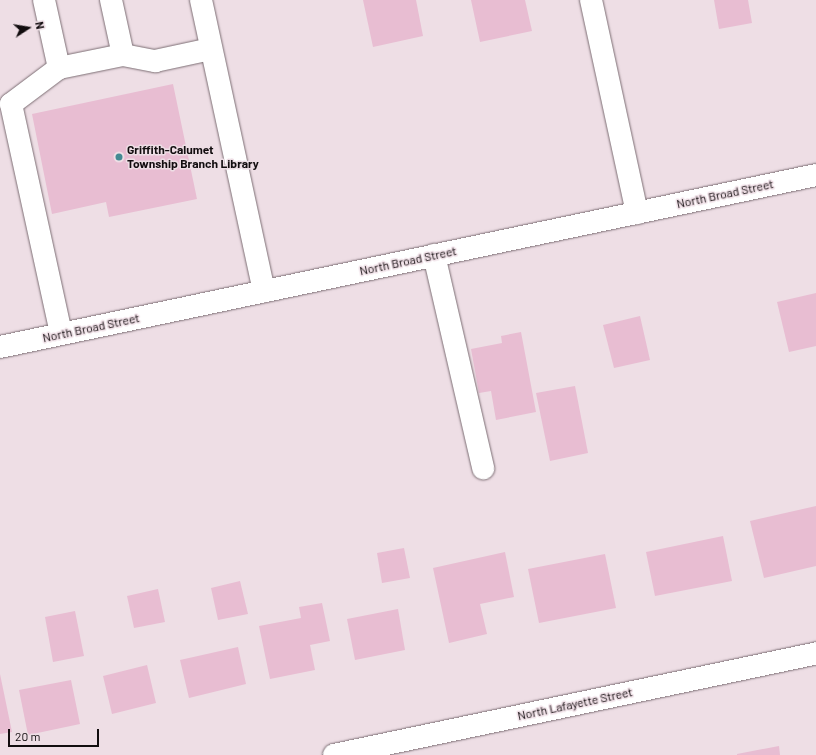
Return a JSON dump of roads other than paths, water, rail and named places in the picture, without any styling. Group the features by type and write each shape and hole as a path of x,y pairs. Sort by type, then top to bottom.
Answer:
{"street":[{"path":"44,0 59,68"},
{"path":"112,0 123,55"},
{"path":"201,0 264,291"},
{"path":"591,0 637,212"},
{"path":"61,334 11,104 59,68 123,55 155,61 212,49"},
{"name":"North Broad Street","path":"0,347 816,174"},
{"path":"434,255 483,468"},
{"name":"North Lafayette Street","path":"334,755 816,654"}],"place":[{"name":"Griffith-Calumet Township Branch Library","path":"119,157"}]}
